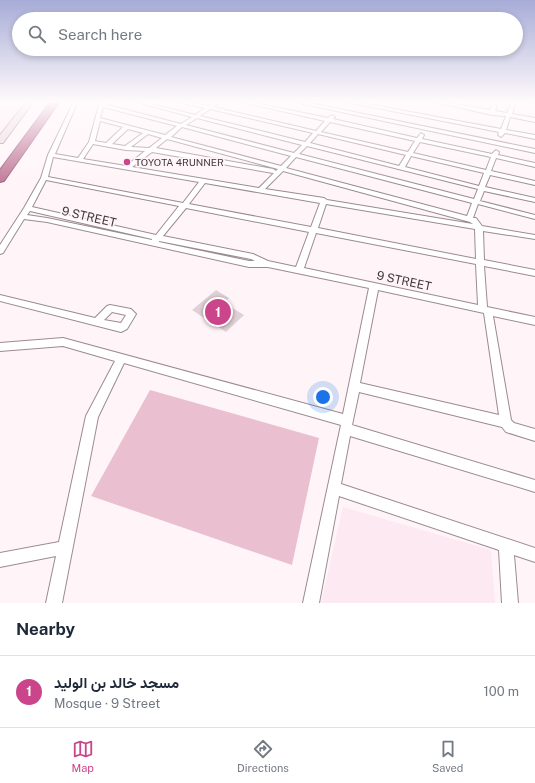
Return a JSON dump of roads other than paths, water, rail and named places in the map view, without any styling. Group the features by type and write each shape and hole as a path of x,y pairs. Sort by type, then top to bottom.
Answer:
{"highway":[{"path":"0,161 24,129"},
{"path":"0,178 35,129"}],"street":[{"path":"0,141 9,129"},
{"path":"0,251 28,208 44,178 51,155 63,129"},
{"path":"80,159 92,142 95,129"},
{"path":"107,145 125,129"},
{"path":"136,129 168,137 280,170"},
{"path":"128,167 177,129"},
{"path":"193,129 295,155 388,187 469,219 479,227 480,262 485,310 506,422 510,428 535,435"},
{"path":"248,129 535,200"},
{"path":"305,129 535,183"},
{"path":"261,190 320,129"},
{"path":"370,129 535,165"},
{"path":"401,168 425,129"},
{"path":"426,129 535,151"},
{"path":"492,129 535,138"},
{"path":"469,219 499,144 502,131"},
{"path":"126,148 147,132"},
{"path":"92,142 388,187 413,185 476,203 535,217"},
{"path":"51,155 128,167 204,182 324,200 535,237"},
{"path":"413,185 420,172"},
{"path":"44,178 535,273"},
{"path":"156,241 204,182"},
{"path":"299,270 324,200"},
{"name":"9 STREET","path":"28,208 249,264 268,264 299,270 535,321"},
{"name":"9 STREET","path":"22,217 47,220 156,241"},
{"path":"311,603 374,287"},
{"path":"0,298 98,321"},
{"path":"0,347 63,342 347,425 535,486"},
{"path":"54,603 92,416 121,358"},
{"path":"354,386 506,422"},
{"path":"334,488 535,555"},
{"path":"506,545 510,603"},
{"path":"0,560 64,548"}],"place":[{"name":"TOYOTA 4RUNNER","path":"127,162"},
{"name":"مسجد خالد بن الوليد","path":"218,312"}]}
